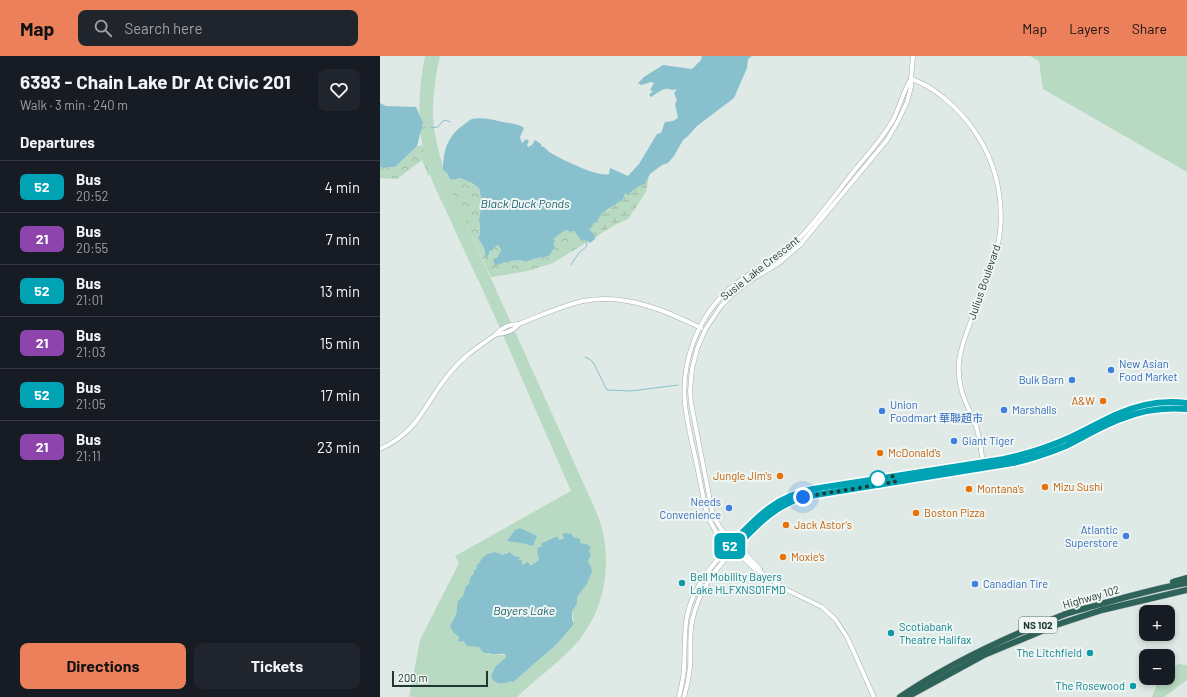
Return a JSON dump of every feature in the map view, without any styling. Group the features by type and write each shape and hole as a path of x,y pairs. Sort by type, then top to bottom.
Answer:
{"highway":[{"path":"1064,614 1140,590 1187,578"},
{"name":"Highway 102","path":"900,697 932,676 980,651 1064,614 1133,595 1187,583"},
{"name":"Highway 102","path":"907,697 984,655 1056,625 1102,610 1187,591"}],"street":[{"name":"Susie Lake Crescent","path":"736,548 734,542 720,528 713,516 691,403 690,391 692,369 697,349 705,330 721,306 732,294 778,263 800,245 883,145 898,121 907,102 911,87 910,78 913,56"},
{"name":"Susie Lake Crescent","path":"736,548 730,545 716,532 708,519 685,404 686,368 690,350 700,327 717,302 728,290 744,277 776,259 797,242 825,208 882,137 893,120 910,78"},
{"name":"Julius Boulevard","path":"910,78 923,84 956,108 979,138 993,167 998,185 1001,217 997,248 992,266 962,345 959,364 961,387 979,436 983,469"},
{"path":"380,449 393,443 407,432 416,422 447,375 476,347 497,334 504,334 514,329 519,324 567,306 583,301 607,299 625,300 656,308 705,330"},
{"path":"679,697 684,667 686,623 692,600 698,587 705,574 730,545 763,512 780,501 792,495 813,489 982,463 1035,452 1070,437 1116,414 1139,406 1165,403 1187,403"},
{"path":"684,697 689,674 691,632 696,606 702,591 720,564 764,518 775,510 793,501 810,496 1013,463 1050,452 1114,422 1138,413 1162,409 1187,409"},
{"path":"894,476 895,482"},
{"path":"746,537 744,545 749,557"},
{"path":"736,548 749,557 763,573"},
{"path":"736,548 754,568 785,589 822,607 835,619 847,637 874,697"}],"green space":[{"path":"425,56 440,56 437,68 433,115 435,136 450,188 596,511 602,528 605,546 606,565 600,601 584,634 559,661 517,697 409,697 420,640 459,563 455,556 571,491 493,312 439,196 430,173 422,145 419,107","holes":["572,534 573,537 580,543 591,547 589,551 591,556 588,562 592,572 587,584 577,597 577,604 572,611 574,624 557,644 512,683 511,681 503,684 495,682 492,672 494,668 506,657 506,655 485,653 479,647 466,645 463,641 458,642 459,637 450,626 457,612 459,601 469,584 474,570 481,559 491,553 503,555 507,552 517,556 522,565 526,563 533,564 539,560 537,551 546,541 555,539 560,540 564,537 562,535"]},
{"path":"1030,56 1187,56 1187,172 1043,89 1039,61"},
{"path":"426,145 434,175 428,175 422,160 397,179 380,178 380,167 395,167 417,146"},
{"path":"446,172 449,178 460,178 479,188 481,208 479,220 480,234 478,238 483,245 485,253 489,252 498,245 501,250 497,258 509,263 510,261 521,260 526,262 549,256 553,245 553,239 566,230 571,232 574,231 589,241 553,263 528,271 491,277 443,174"},
{"path":"649,176 646,192 628,219 613,226 597,236 595,239 594,234 589,229 594,223 597,222 601,214 610,209 626,192 627,196 637,187 645,184"},
{"path":"1179,664 1187,665 1187,680 1164,697 1152,697 1156,685 1175,685 1175,666"}],"water":[{"name":"Black Duck Ponds","path":"702,56 752,56 748,59 747,68 734,98 697,126 683,140 674,156 668,163 662,165 650,174 645,184 635,189 628,196 625,193 623,199 601,214 597,222 594,223 589,229 594,234 595,239 590,243 587,240 581,240 574,231 571,232 566,230 553,239 555,240 553,245 555,246 549,256 526,262 521,260 510,261 509,263 505,262 495,266 493,259 497,258 501,250 498,245 489,252 486,258 482,244 478,238 480,234 479,220 481,208 479,188 460,178 452,180 443,170 447,145 457,130 470,120 476,118 517,124 524,128 520,137 522,143 526,139 529,141 527,145 528,147 532,145 535,140 551,153 589,171 609,174 610,168 628,176 639,164 657,134 661,133 665,122 673,121 678,118 675,104 677,100 674,93 677,89 664,89 651,97 649,95 653,91 650,90 654,83 651,82 641,85 638,83 644,77 663,65 692,69 701,60"},
{"path":"380,103 386,106 416,107 423,123 417,146 395,167 380,167"},
{"path":"520,528 537,536 533,546 507,541 515,530"},
{"name":"Bayers Lake","path":"564,533 572,534 573,537 580,539 580,543 587,544 591,547 589,551 591,555 588,562 592,572 587,584 577,597 577,604 572,611 572,619 574,624 557,644 512,683 511,681 506,683 495,682 491,677 494,668 506,657 506,655 485,653 479,647 467,646 463,641 458,642 459,637 453,632 450,626 457,612 458,601 463,596 466,586 469,584 470,578 477,565 487,554 495,552 503,555 509,552 520,557 518,560 522,560 522,565 527,562 531,565 539,560 537,551 538,548 542,546 542,543 556,537 560,540 564,538 562,535"}],"waterway":[{"path":"430,128 438,127 443,121 446,120 450,122"},
{"path":"421,129 425,127"},
{"path":"571,265 578,254 587,246 586,240"},
{"path":"585,357 591,360 594,364 607,390 631,391 678,385"}],"bus line":[{"name":"52","path":"1187,403 1174,402 1139,406 1116,414 1073,436 1035,452 989,462 800,492 767,509 730,545 734,549 764,518 788,503 803,497 1013,463 1064,447 1114,422 1138,413 1172,408 1187,409"}],"place":[{"name":"New Asian Food Market","path":"1111,370"},
{"name":"Bulk Barn","path":"1072,380"},
{"name":"A&W","path":"1103,401"},
{"name":"Marshalls","path":"1004,410"},
{"name":"Union Foodmart 華聯超市","path":"882,411"},
{"name":"Giant Tiger","path":"954,441"},
{"name":"McDonald's","path":"880,453"},
{"name":"Jungle Jim's","path":"780,476"},
{"name":"Mizu Sushi","path":"1045,487"},
{"name":"Montana's","path":"969,489"},
{"name":"Needs Convenience","path":"729,508"},
{"name":"Boston Pizza","path":"916,513"},
{"name":"Jack Astor's","path":"786,525"},
{"name":"Atlantic Superstore","path":"1126,536"},
{"name":"Moxie's","path":"783,557"},
{"name":"Bell Mobility Bayers Lake HLFXNS01FMD","path":"682,583"},
{"name":"Canadian Tire","path":"975,584"},
{"name":"Scotiabank Theatre Halifax","path":"891,633"},
{"name":"The Litchfield","path":"1090,653"},
{"name":"The Rosewood","path":"1133,686"}],"route":[{"path":"803,497 895,482 894,476 878,479"}]}
